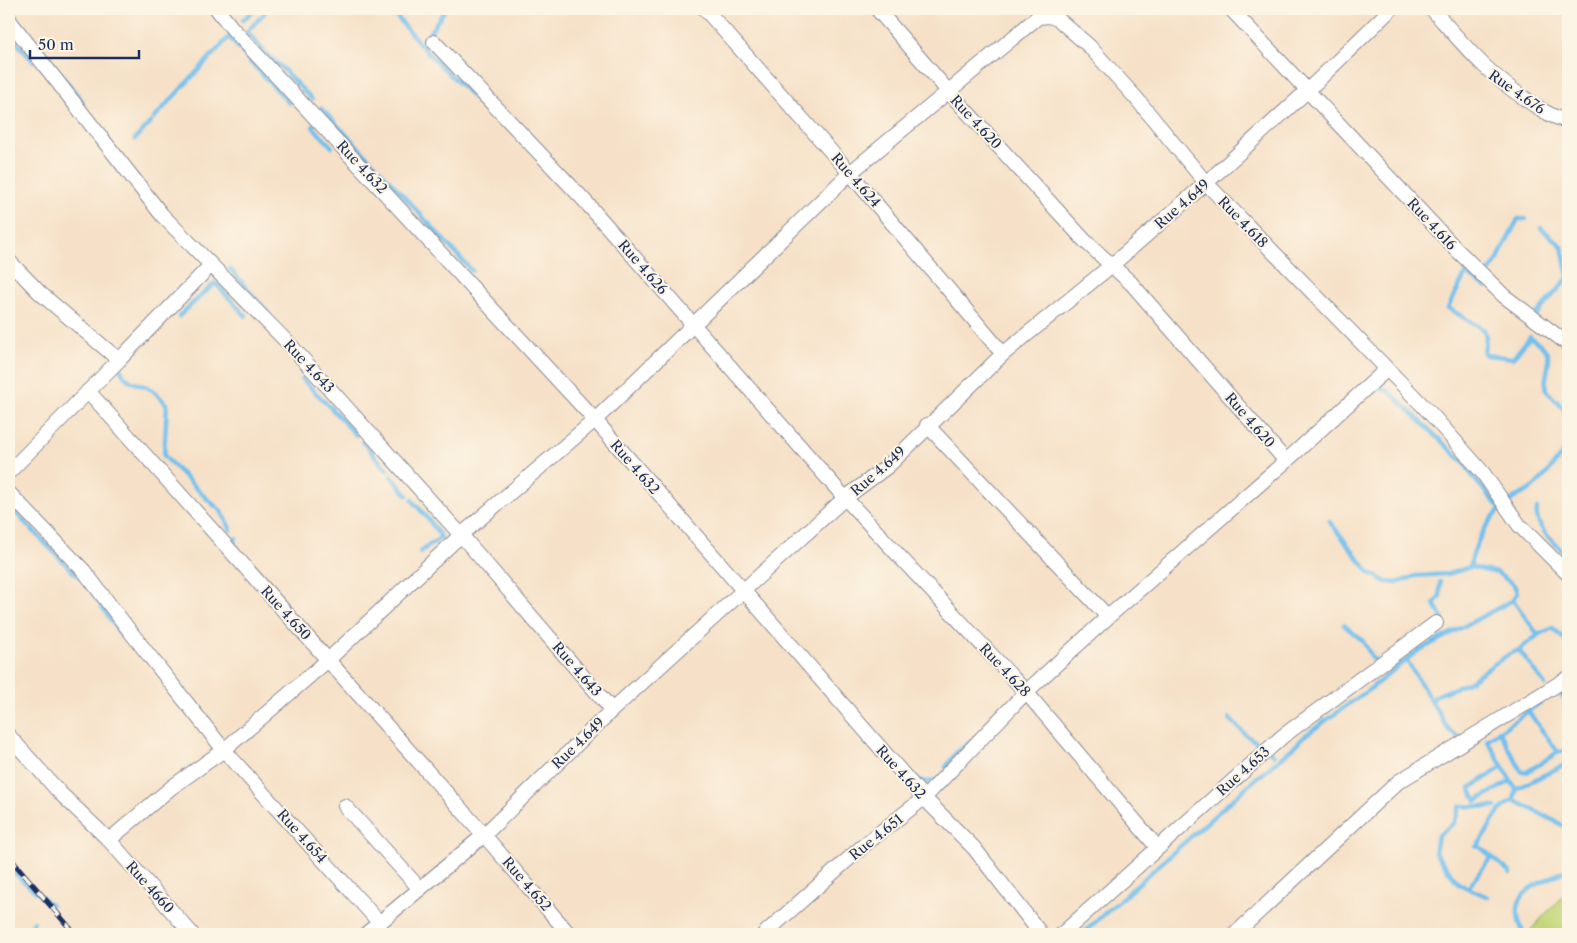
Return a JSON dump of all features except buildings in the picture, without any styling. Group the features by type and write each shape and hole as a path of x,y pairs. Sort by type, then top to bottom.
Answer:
{"street":[{"name":"Rue 4.632","path":"217,9 232,28 595,420 924,798 974,848 1041,934"},
{"name":"Rue 4.624","path":"705,9 850,173 1004,354"},
{"name":"Rue 4.620","path":"877,9 948,91 1086,241 1131,283 1286,461"},
{"name":"Rue 4.616","path":"1231,9 1462,255 1504,296 1568,344"},
{"name":"Rue 4.649","path":"366,934 484,835 612,710 741,590 845,498 888,466 927,425 1004,354 1112,265 1206,183 1307,91 1391,9"},
{"name":"Rue 4.676","path":"1432,9 1485,69 1504,85 1545,112 1568,121"},
{"name":"Rue 4.618","path":"109,840 172,786 224,750 328,660 461,534 595,420 850,173 1038,17 1049,16 1058,19 1089,46 1136,98 1206,183 1431,414 1483,473 1519,525 1568,574"},
{"name":"Rue 4.643","path":"9,22 162,215 292,347 461,534 612,710"},
{"name":"Rue 4.626","path":"434,42 584,200 845,498"},
{"path":"9,261 40,293 119,360"},
{"path":"9,472 211,265"},
{"path":"927,425 1108,617 1286,461 1387,369"},
{"name":"Rue 4.650","path":"88,391 484,835"},
{"name":"Rue 4.654","path":"9,493 84,571 224,750 379,922"},
{"name":"Rue 4.628","path":"845,498 1026,692 1157,847"},
{"name":"Rue 4.651","path":"764,934 863,846 924,798 1026,692 1108,617"},
{"name":"Rue 4.653","path":"1062,934 1283,736 1436,623"},
{"path":"1235,934 1398,782 1568,678"},
{"name":"Rue 4660","path":"9,736 60,793 109,840 192,934"},
{"path":"345,806 420,888"},
{"name":"Rue 4.652","path":"484,835 569,934"}],"green space":[{"path":"1568,890 1568,934 1527,934"}],"waterway":[{"path":"9,9 16,16"},
{"path":"243,20 255,9"},
{"path":"264,51 247,32 268,9"},
{"path":"390,9 427,52"},
{"path":"433,40 428,35 445,10"},
{"path":"9,34 33,61"},
{"path":"154,118 229,37 248,59"},
{"path":"35,43 72,88"},
{"path":"428,53 486,110"},
{"path":"267,54 286,72"},
{"path":"250,62 273,86"},
{"path":"287,74 312,99"},
{"path":"274,87 289,103"},
{"path":"74,90 83,102"},
{"path":"321,108 364,153"},
{"path":"135,139 151,122"},
{"path":"315,124 313,127 332,147"},
{"path":"365,154 399,191"},
{"path":"400,192 472,271"},
{"path":"1499,256 1518,219 1526,219"},
{"path":"1534,317 1568,278 1562,246 1541,228"},
{"path":"1490,271 1499,258"},
{"path":"230,269 268,313"},
{"path":"1486,287 1466,273 1448,308 1484,330 1486,336 1484,353 1486,355 1513,358 1530,337 1542,345 1547,352 1549,363 1545,384 1546,390 1563,408 1568,418"},
{"path":"179,316 215,283 246,316"},
{"path":"108,342 121,352"},
{"path":"121,365 120,369 127,379 152,390 167,405 164,456 190,482"},
{"path":"302,379 326,403"},
{"path":"1372,388 1379,387 1390,392 1465,464 1473,477 1497,505"},
{"path":"329,406 356,435"},
{"path":"363,442 387,470"},
{"path":"1470,567 1475,548 1491,520 1515,497 1529,491 1538,483 1568,445"},
{"path":"391,476 407,495"},
{"path":"191,483 204,496"},
{"path":"205,497 221,511 231,530"},
{"path":"412,500 430,521"},
{"path":"9,506 74,573"},
{"path":"1537,509 1539,522 1546,535 1568,555"},
{"path":"1262,774 1307,734 1370,689 1416,652 1513,600 1517,592 1514,585 1497,573 1470,567 1448,574 1415,576 1397,583 1386,582 1369,572 1329,521"},
{"path":"420,552 441,537 431,523"},
{"path":"236,538 234,544 238,550"},
{"path":"77,575 84,580"},
{"path":"1440,582 1440,596 1434,604 1443,619 1441,625"},
{"path":"92,592 121,635"},
{"path":"1513,600 1538,635"},
{"path":"1344,625 1363,641 1373,659 1378,661"},
{"path":"1432,702 1435,696 1467,683 1509,654 1519,650 1538,635 1553,628 1568,643"},
{"path":"1563,637 1568,628"},
{"path":"1519,650 1545,685"},
{"path":"1407,661 1450,732 1461,738"},
{"path":"1549,697 1566,687"},
{"path":"1559,692 1568,704"},
{"path":"1514,800 1516,789 1487,740 1540,703"},
{"path":"1528,711 1558,752"},
{"path":"1229,718 1246,735 1274,755"},
{"path":"1499,731 1522,772 1527,772 1558,752 1568,750"},
{"path":"946,767 956,753 970,741"},
{"path":"1516,789 1566,764 1568,767"},
{"path":"1499,769 1470,788 1476,801 1509,782"},
{"path":"1244,789 1260,775"},
{"path":"914,780 929,782 935,780"},
{"path":"1082,934 1243,790"},
{"path":"1514,800 1568,828"},
{"path":"1476,847 1501,810 1514,800"},
{"path":"1488,897 1459,884 1435,853 1438,836 1454,823 1460,806 1496,807"},
{"path":"1480,847 1511,873"},
{"path":"1468,888 1491,857"},
{"path":"9,864 13,872 51,905"},
{"path":"1524,934 1519,920 1518,908 1521,899 1535,886 1568,869"},
{"path":"27,934 34,922"}],"railway":[{"path":"9,857 75,934"}]}
